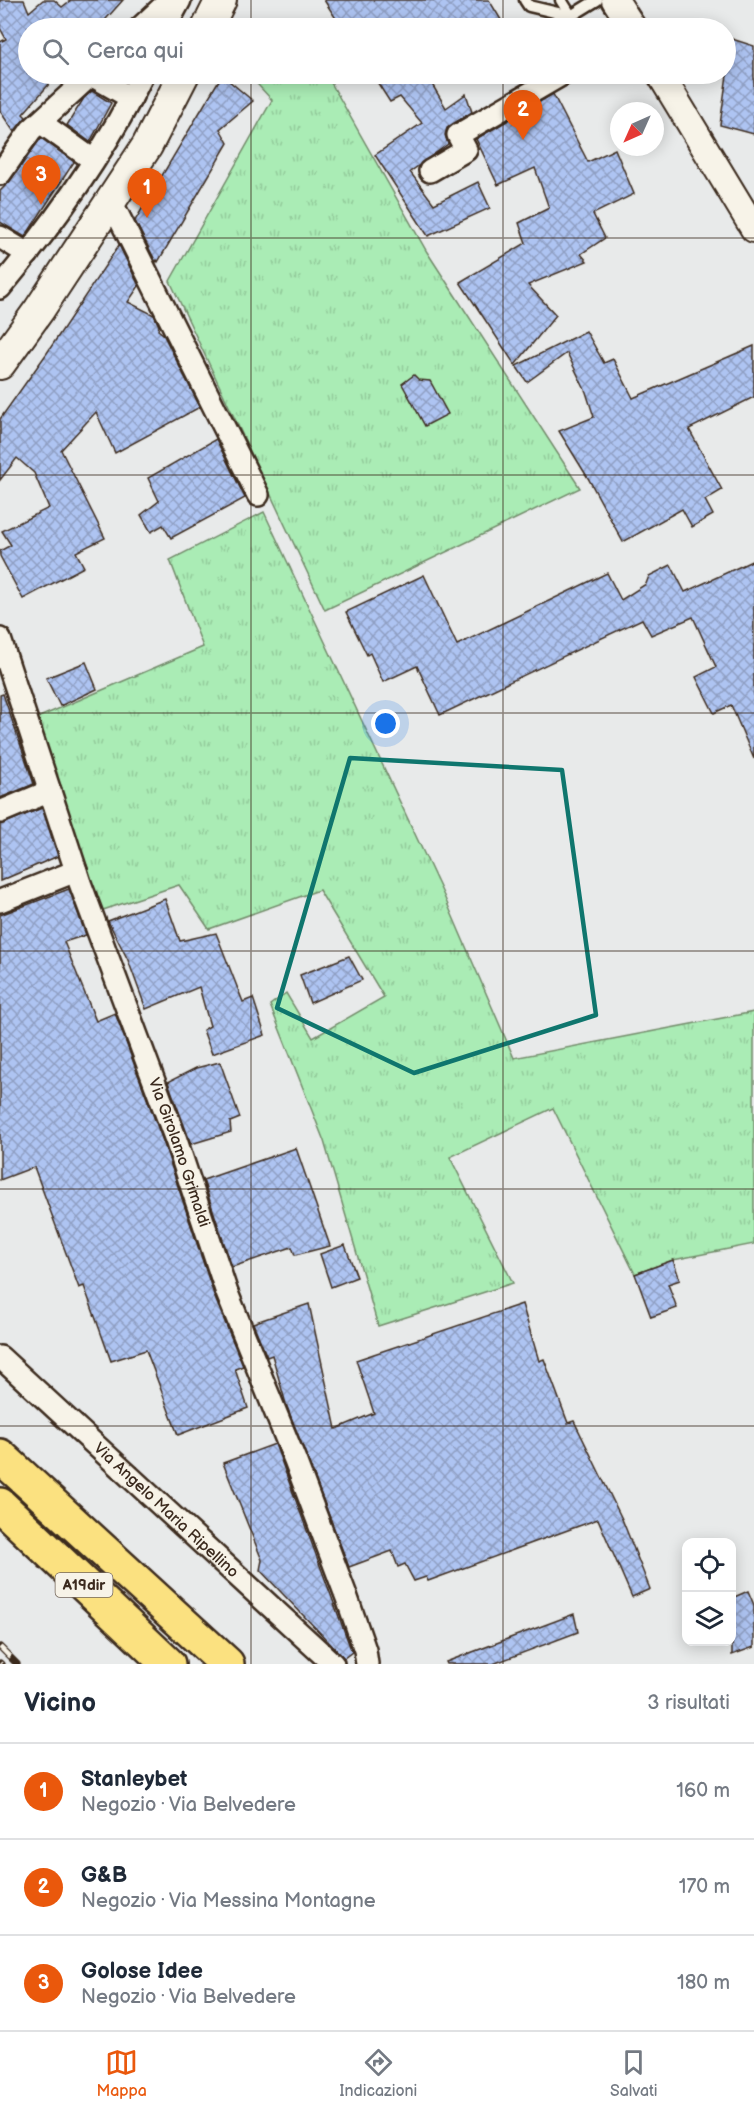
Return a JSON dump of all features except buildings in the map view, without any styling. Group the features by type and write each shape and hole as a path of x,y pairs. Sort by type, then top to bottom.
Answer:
{"highway":[{"path":"0,1448 134,1579"},
{"name":"A19dir","path":"0,1456 226,1664"},
{"name":"A19dir","path":"0,1505 168,1664"}],"main road":[{"path":"212,18 221,0"},
{"path":"0,364 39,310 147,146 179,84"}],"street":[{"path":"151,18 170,0"},
{"path":"170,18 180,0"},
{"path":"615,0 627,18"},
{"path":"0,174 32,130 81,84"},
{"path":"108,84 131,98"},
{"path":"0,288 28,254 93,160 138,84"},
{"path":"430,171 466,150 458,135 546,84"},
{"path":"666,84 754,229"},
{"path":"40,122 93,160"},
{"path":"111,201 258,495"},
{"path":"0,237 28,254"},
{"name":"Via Girolamo Grimaldi","path":"0,639 76,870 176,1140 227,1293 295,1460 347,1598 365,1650 367,1664"},
{"path":"0,812 50,791"},
{"path":"0,901 76,870"},
{"name":"Via Angelo Maria Ripellino","path":"0,1357 333,1664"}],"lane":[{"path":"525,0 529,6 571,16 597,0"},
{"path":"561,0 571,16"}],"highlighted area":[{"path":"350,758 562,770 596,1015 414,1073 277,1008"}],"green space":[{"path":"257,84 332,84 427,252 580,488 325,610 170,281 272,100"},
{"path":"264,512 444,896 514,1058 754,1012 754,1244 673,1260 635,1274 553,1108 450,1157 513,1283 378,1326 324,1141 270,1005 286,993 313,1038 384,997 319,890 209,929 179,885 97,912 37,718 203,647 170,560"}],"railway":[{"path":"0,1647 17,1664"}],"place":[{"name":"G&B","path":"523,140"},
{"name":"Golose Idee","path":"41,205"},
{"name":"Stanleybet","path":"147,218"}]}
